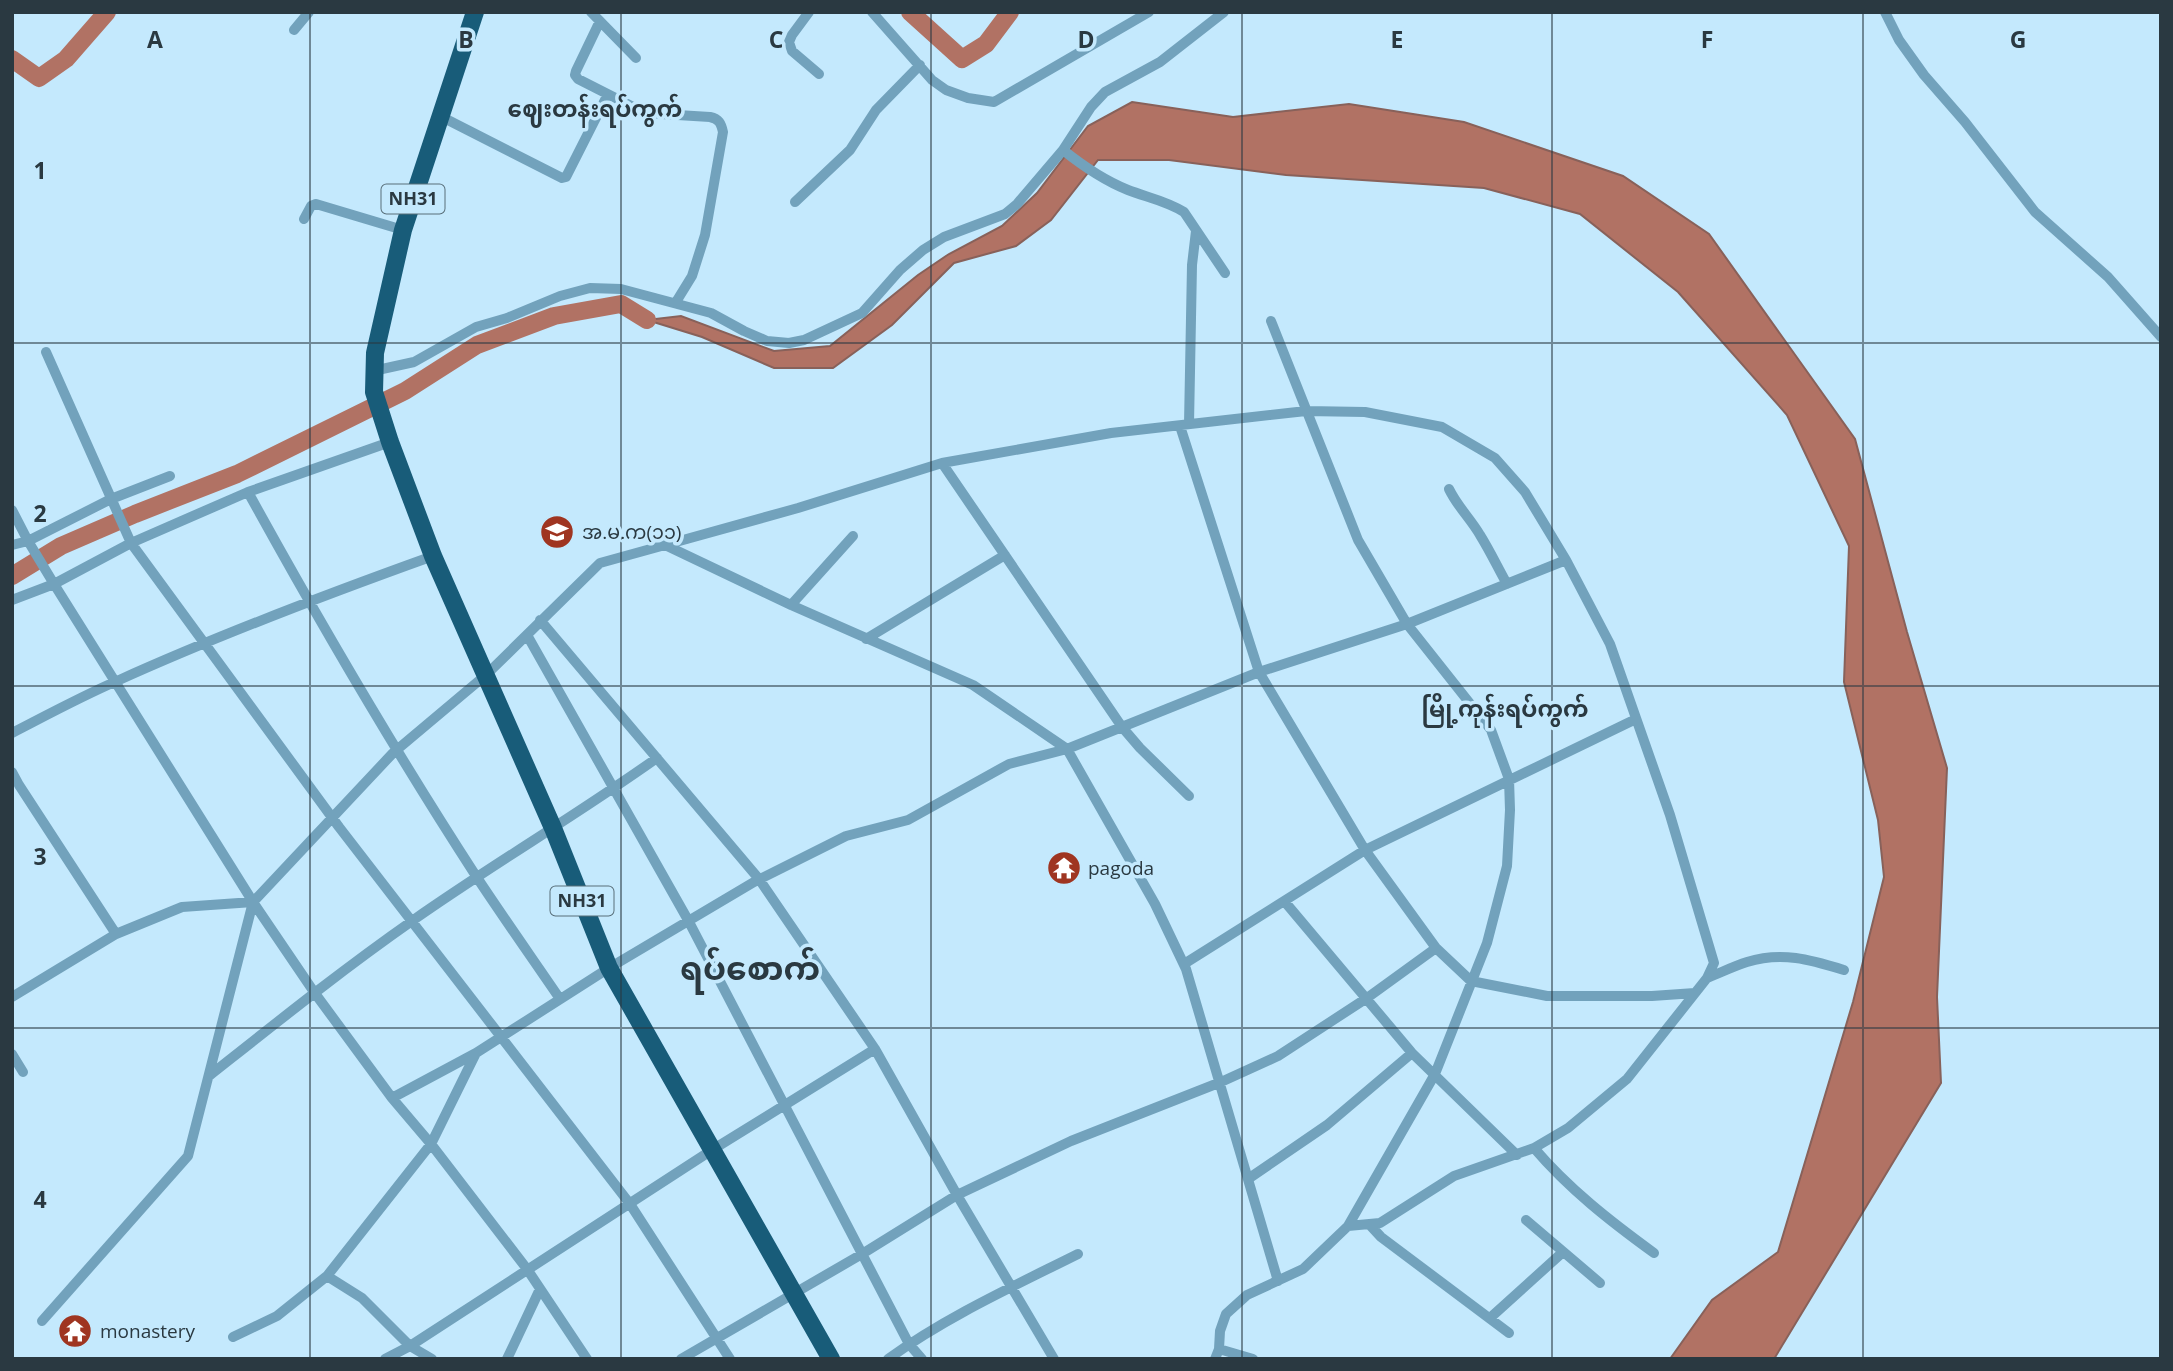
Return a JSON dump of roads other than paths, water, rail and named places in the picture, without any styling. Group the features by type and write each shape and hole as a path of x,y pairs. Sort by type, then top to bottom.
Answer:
{"highway":[{"name":"NH31","path":"475,12 403,230 375,353 374,392 433,556 553,828 609,968 831,1359"}],"street":[{"path":"294,30 309,12"},
{"path":"591,12 636,58"},
{"path":"809,12 789,42 792,51 819,74"},
{"path":"872,12 932,80 946,90 968,98 995,102 1149,12"},
{"path":"373,370 414,362 477,327 560,296 590,288 621,289 676,302 711,313 767,341 789,343 804,340 862,313 923,250 944,237 1005,214 1064,151 1091,107 1105,92 1160,62 1224,12"},
{"path":"1885,12 1899,40 1924,75 1965,122 2035,212 2108,277 2161,337"},
{"path":"600,21 575,75 578,79 645,113 710,117 722,124 723,132 705,235 692,276 676,302"},
{"path":"795,202 850,150 876,110 920,65"},
{"path":"440,116 562,178 566,177 607,96"},
{"path":"1064,151 1091,172 1184,212 1225,272"},
{"path":"304,219 311,206 316,205 403,230"},
{"path":"1196,231 1184,425 1259,672 1365,850 1436,948 1471,981 1547,996 1651,996 1695,993"},
{"path":"1253,1359 1217,1354 1220,1331 1226,1314 1247,1295 1303,1269 1348,1226 1435,1074 1487,943 1507,866 1510,810 1509,779 1491,730 1407,624 1358,540 1271,321"},
{"path":"46,352 131,543 332,819 630,1204 730,1359"},
{"path":"42,1321 188,1156 253,902 397,750 487,674 600,563 798,508 942,463 1111,433 1306,411 1365,412 1441,427 1495,458 1525,492 1566,560 1609,644 1670,815 1714,963 1707,978 1627,1080 1568,1128 1534,1148 1454,1176 1380,1223 1348,1226"},
{"path":"12,600 54,584 131,543 248,492 390,442"},
{"path":"942,463 1122,727 1189,796"},
{"path":"12,545 28,541 111,499 170,476"},
{"path":"1449,489 1456,505 1480,535 1507,584"},
{"path":"248,492 307,601 397,750 477,877 560,999"},
{"path":"12,510 54,584 253,902 314,992 392,1098 431,1144 527,1269 587,1359"},
{"path":"791,605 853,536"},
{"path":"664,545 866,639 973,685 1067,749 1155,904 1184,964 1278,1281"},
{"path":"866,639 1005,555"},
{"path":"12,733 116,681 204,644 307,601 433,556"},
{"path":"392,1098 476,1054 609,968 759,879 846,836 908,820 1009,764 1067,749 1259,672 1407,624 1566,560"},
{"path":"540,621 759,879 875,1049 1054,1359"},
{"path":"527,635 688,920 909,1344 922,1359"},
{"path":"1184,964 1365,850 1636,719"},
{"path":"209,1076 314,992 412,921 657,758"},
{"path":"12,772 117,934"},
{"path":"12,998 117,934 183,907 253,902"},
{"path":"1285,902 1412,1054 1517,1155"},
{"path":"681,1359 862,1254 957,1195 1071,1140 1221,1082 1278,1056 1367,998 1436,948"},
{"path":"1707,978 1748,961 1779,956 1800,957 1844,970"},
{"path":"385,1359 410,1346 784,1104 875,1049"},
{"path":"12,1054 23,1072"},
{"path":"233,1337 277,1316 327,1276 431,1144 476,1054"},
{"path":"1248,1179 1327,1125 1412,1054"},
{"path":"1534,1148 1556,1174 1593,1207 1654,1253"},
{"path":"1526,1220 1600,1283"},
{"path":"1369,1224 1381,1237 1509,1333"},
{"path":"1490,1318 1563,1252"},
{"path":"888,1359 909,1344 1012,1287 1078,1254"},
{"path":"327,1276 362,1298 410,1346 432,1359"},
{"path":"507,1359 540,1289"}],"waterway":[{"path":"12,59 39,78 66,59 107,12"},
{"path":"910,12 962,59 986,44 1010,12"},
{"path":"12,576 61,546 237,474 405,391 477,345 554,316 621,304 647,320"}],"place":[{"name":"အ.မ.က(၁၁)","path":"557,532"},
{"name":"pagoda","path":"1064,868"},
{"name":"monastery","path":"75,1331"}],"district":[{"name":"ဈေးတန်းရပ်ကွက်","path":"595,109"},
{"name":"မြို့ကုန်းရပ်ကွက်","path":"1505,709"},
{"name":"ရပ်စောက်","path":"750,968"}]}
